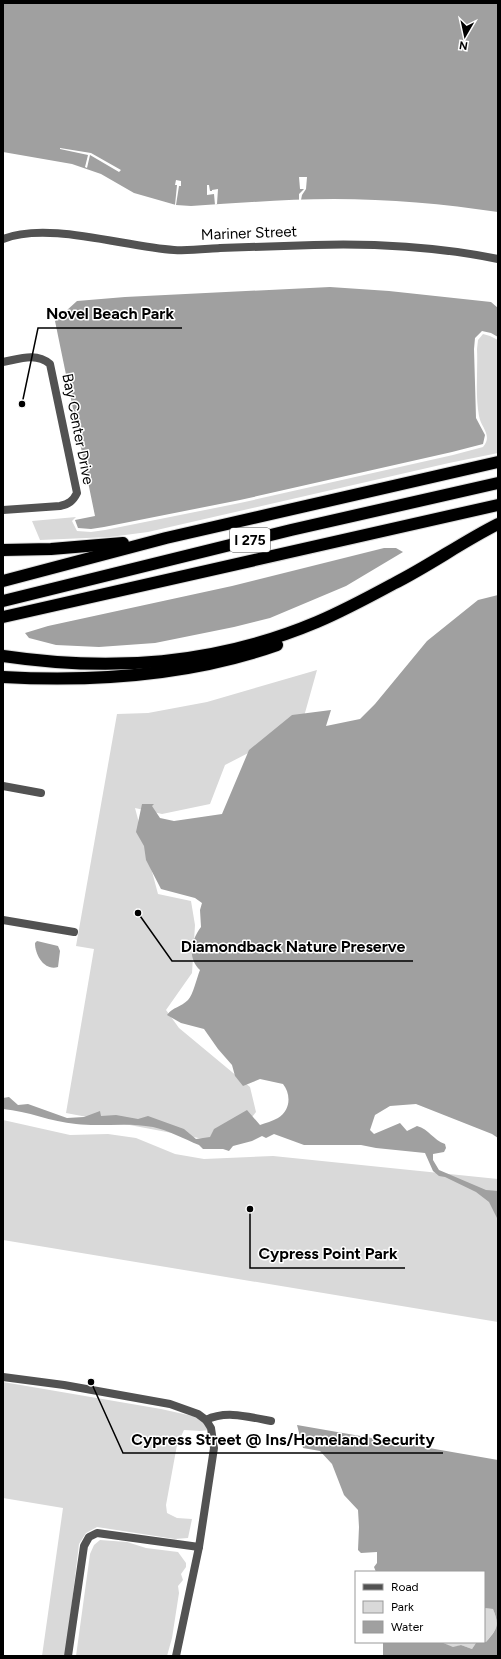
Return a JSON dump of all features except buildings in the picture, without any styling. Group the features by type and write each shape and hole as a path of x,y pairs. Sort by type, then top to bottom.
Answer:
{"highway":[{"path":"3,581 166,538 498,462"},
{"name":"I 275","path":"3,601 284,532 498,483"},
{"name":"I 275","path":"3,617 498,505"},
{"path":"3,677 66,679 152,674 219,662 272,647 308,633 362,606 460,544 498,524"},
{"path":"3,550 80,547 166,538"},
{"path":"3,656 63,663 112,665 161,662 208,654 254,644 297,629 324,618 395,584"}],"street":[{"name":"Mariner Street","path":"3,239 12,235 45,233 176,250 316,244 354,245 415,248 482,255 498,259"},
{"name":"Bay Center Drive","path":"3,362 34,356 44,359 50,364 77,493 69,504 3,510"},
{"path":"3,786 41,793"},
{"path":"3,920 74,932"},
{"path":"3,1376 153,1400 192,1411 206,1420 213,1431 214,1444 199,1547 176,1656"},
{"path":"206,1420 223,1414 271,1421"},
{"path":"68,1656 84,1546 89,1537 97,1533 199,1547"}],"green space":[{"path":"483,334 498,340 498,453 148,532 110,537 40,540 32,521 76,517 72,521 77,531 91,532 105,530 240,503 483,447 486,443 487,435 480,420 478,408 477,349 478,340"},
{"path":"317,670 303,720 287,733 225,765 210,804 162,814 135,808 158,894 191,901 195,925 192,973 166,1010 179,1028 250,1087 256,1112 241,1131 209,1140 66,1113 94,949 76,946 117,714 148,713 207,702"},
{"path":"3,1120 70,1135 108,1134 136,1138 175,1154 204,1159 273,1156 498,1179 498,1322 3,1240"},
{"path":"3,1382 161,1409 206,1419 209,1430 184,1430 177,1445 166,1505 167,1513 177,1518 192,1519 188,1538 175,1539 97,1527 86,1533 79,1544 66,1652 63,1656 42,1656 63,1508 3,1498"},
{"path":"100,1540 127,1542 146,1548 178,1552 186,1563 186,1567 181,1574 183,1580 178,1586 179,1593 172,1638 167,1656 76,1656 90,1554 94,1545"},
{"path":"485,1608 493,1609 497,1623 493,1634 486,1642"},
{"path":"443,1643 476,1643 472,1649 461,1645 453,1648"}],"water":[{"path":"3,3 498,3 498,212 416,202 355,199 262,201 191,206 176,205 134,193 101,174 72,164 3,152"},
{"path":"330,287 389,291 491,302 498,308 498,337 491,333 482,331 475,338 476,418 485,435 483,444 240,500 104,527 91,529 78,528 75,520 95,516 55,321 77,301 125,297"},
{"path":"384,548 396,548 403,552 346,586 270,618 234,627 155,643 99,647 56,645 29,638 25,633 48,626 232,586"},
{"path":"498,595 498,1138 492,1134 416,1104 390,1106 375,1115 370,1130 374,1134 400,1123 407,1131 417,1126 421,1127 437,1140 445,1144 446,1148 444,1152 433,1154 433,1160 439,1170 486,1190 498,1191 498,1220 489,1202 476,1192 445,1177 439,1176 433,1171 425,1153 361,1145 304,1145 274,1134 266,1138 262,1136 252,1141 233,1146 229,1151 223,1149 203,1149 199,1145 164,1130 153,1127 67,1123 3,1109 3,1098 9,1097 18,1105 28,1104 67,1118 84,1117 100,1111 101,1116 116,1115 138,1119 148,1116 184,1129 196,1139 210,1137 214,1129 247,1110 260,1125 282,1115 288,1102 286,1088 283,1084 260,1079 243,1086 235,1076 232,1065 218,1049 204,1029 181,1023 167,1015 190,998 200,970 193,960 192,949 195,938 201,927 200,910 202,903 195,898 161,889 146,860 144,846 136,832 142,804 154,804 152,806 160,818 174,821 222,814 249,750 292,715 331,710 326,726 360,719 375,704 427,641 478,600"},
{"path":"37,941 58,946 60,951 58,967 48,967 41,961 35,948 35,943"},
{"path":"297,1425 498,1460 498,1656 383,1656 383,1643 443,1643 453,1647 461,1645 472,1649 476,1643 485,1643 493,1634 497,1623 493,1609 485,1608 485,1571 376,1571 374,1567 377,1563 377,1552 361,1553 358,1550 358,1510 344,1495 332,1464 320,1451 303,1448"}],"pier":[{"path":"60,148 91,153 121,170 119,172 90,155 87,168 85,167 88,155"},
{"path":"299,177 307,177 306,189 301,200 299,200 299,194 304,189 300,189"},
{"path":"176,180 181,181 181,186 179,186 175,205 177,185 175,185"},
{"path":"207,185 209,185 210,191 218,189 217,204 215,205 214,194 207,195"}],"place":[{"name":"Novel Beach Park","path":"22,404"},
{"name":"Diamondback Nature Preserve","path":"138,913"},
{"name":"Cypress Point Park","path":"250,1209"},
{"name":"Cypress Street @ Ins/Homeland Security","path":"91,1382"}]}
